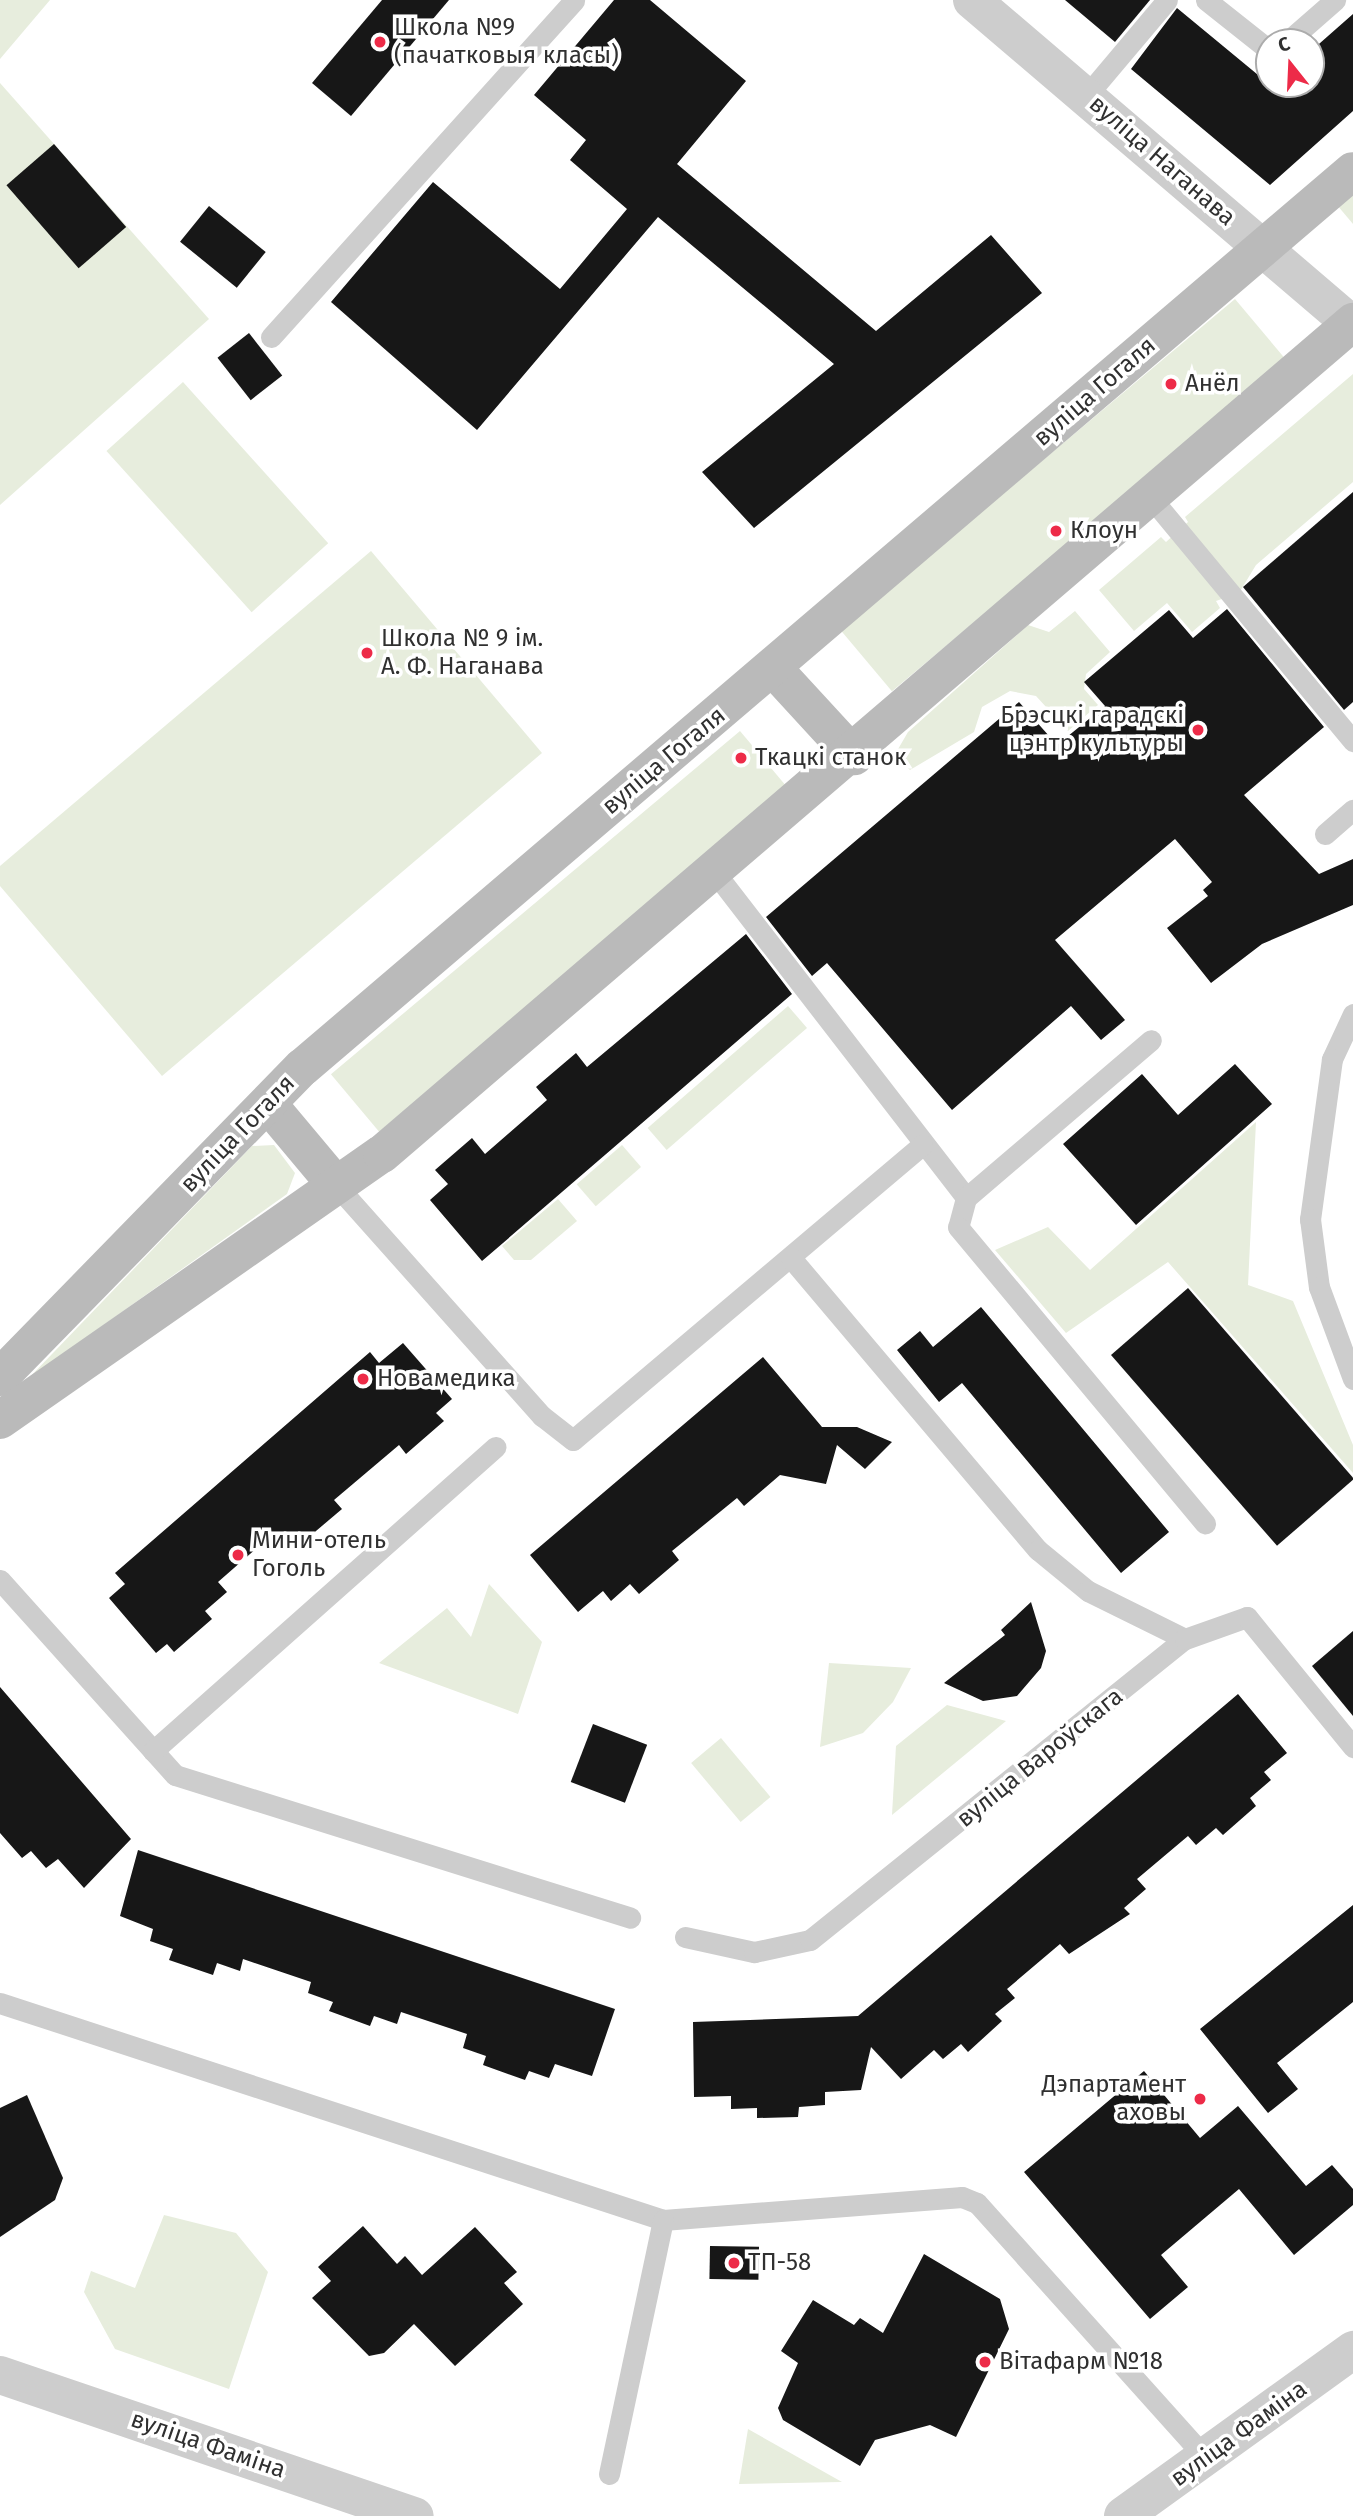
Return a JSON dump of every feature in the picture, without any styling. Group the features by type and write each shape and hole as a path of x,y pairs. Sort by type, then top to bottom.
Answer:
{"main road":[{"name":"вуліца Гогаля","path":"0,1377 303,1067 1353,171"},
{"path":"0,1420 382,1154 716,874 1352,323"},
{"path":"773,668 854,755"},
{"path":"268,1104 336,1185"}],"street":[{"name":"вуліца Наганава","path":"972,0 1352,323"},
{"name":"вуліца Фаміна","path":"1124,2516 1207,2459 1353,2350"},
{"name":"вуліца Фаміна","path":"0,2375 415,2516"}],"lane":[{"path":"271,337 575,0"},
{"path":"1087,95 1167,0"},
{"path":"1206,0 1255,39"},
{"path":"1303,28 1335,0"},
{"path":"1152,499 1353,741"},
{"path":"1325,834 1353,810"},
{"path":"716,874 965,1198"},
{"path":"1353,1014 1332,1059 1310,1219 1319,1287 1353,1379"},
{"path":"1151,1040 965,1198 958,1227 1205,1523"},
{"path":"336,1185 549,1424 573,1440 922,1145"},
{"path":"791,1258 1038,1550 1088,1591 1185,1639"},
{"path":"153,1751 495,1447"},
{"path":"0,1580 175,1775 630,1917"},
{"name":"вуліца Вароўскага","path":"685,1937 754,1952 810,1940 1185,1639 1247,1617 1353,1747"},
{"path":"0,2003 663,2220 949,2197 977,2203 1207,2459"},
{"path":"609,2474 663,2220"}],"green space":[{"path":"0,0 50,0 0,59"},
{"path":"0,83 209,319 0,505"},
{"path":"1353,191 1353,224 1337,205"},
{"path":"1235,299 1286,360 892,691 840,630"},
{"path":"1353,374 1353,482 1256,565 1239,593 1216,601 1220,608 1192,632 1167,603 1134,631 1099,590 1161,537 1166,542 1188,522 1185,517"},
{"path":"183,382 328,543 252,612 106,451"},
{"path":"371,551 542,753 162,1076 0,886 0,866"},
{"path":"1075,611 1110,652 1086,674 1084,689 1098,705 1068,731 1036,696 1010,691 982,707 974,732 910,770 894,756 908,732 1028,625 1049,632"},
{"path":"740,731 788,788 379,1132 331,1074"},
{"path":"788,1006 807,1028 667,1150 648,1128"},
{"path":"1256,1122 1248,1285 1293,1301 1353,1445 1353,1473 1168,1262 1066,1333 995,1250 1048,1227 1090,1270"},
{"path":"274,1145 295,1173 287,1194 28,1379 252,1146"},
{"path":"622,1145 641,1167 596,1206 577,1184"},
{"path":"558,1199 577,1221 531,1260 514,1260 502,1246"},
{"path":"489,1584 542,1642 518,1714 379,1663 447,1608 471,1637"},
{"path":"829,1663 911,1668 893,1702 863,1733 820,1747"},
{"path":"947,1705 1006,1721 892,1815 896,1746"},
{"path":"721,1738 770,1797 741,1822 691,1763"},
{"path":"164,2215 236,2233 268,2272 229,2389 115,2349 84,2292 91,2271 135,2288"},
{"path":"748,2429 842,2482 739,2484"}],"building":[{"name":"Школа №9 (пачатковыя класы)","path":"382,0 449,0 351,116 312,83"},
{"path":"614,0 650,0 746,81 677,164 876,331 991,235 1042,293 754,528 702,472 834,364 658,217 477,430 331,302 433,182 560,289 627,209 570,160 586,140 534,95"},
{"path":"1065,0 1150,0 1115,42"},
{"path":"1177,8 1255,72 1255,98 1325,98 1325,39 1353,14 1353,111 1270,185 1131,69"},
{"path":"54,144 126,227 79,268 6,185"},
{"path":"209,206 266,252 237,288 180,242"},
{"path":"249,333 282,376 251,400 217,358"},
{"path":"1353,492 1353,702 1344,710 1243,587"},
{"path":"1227,609 1324,727 1244,795 1319,874 1353,859 1353,905 1262,944 1211,983 1167,928 1208,896 1203,890 1212,882 1175,839 1055,940 1125,1020 1101,1040 1071,1006 952,1110 827,963 812,976 766,917 1019,702 1057,745 1105,706 1084,682 1169,610 1193,638"},
{"path":"746,934 792,994 482,1261 430,1200 448,1184 435,1170 472,1138 485,1154 547,1100 536,1087 576,1053 587,1067"},
{"path":"1235,1064 1272,1104 1136,1225 1063,1144 1142,1074 1178,1115"},
{"path":"1188,1288 1353,1478 1277,1546 1111,1355"},
{"path":"981,1307 1169,1532 1121,1573 962,1383 939,1402 897,1350 920,1331 933,1347"},
{"path":"403,1343 452,1399 436,1413 444,1421 406,1454 399,1445 334,1500 342,1509 303,1542 296,1533 276,1550 267,1539 218,1582 227,1592 205,1611 212,1619 174,1652 167,1644 156,1653 109,1598 125,1584 115,1573 370,1352 379,1363"},
{"path":"763,1357 822,1427 857,1427 892,1442 865,1469 837,1445 826,1484 780,1475 744,1506 737,1498 672,1551 679,1560 639,1594 630,1584 611,1601 603,1591 578,1612 530,1555"},
{"path":"1031,1602 1046,1651 1041,1668 1017,1696 983,1701 944,1683 1005,1635 1001,1630"},
{"path":"1353,1631 1353,1716 1312,1666"},
{"path":"0,1687 131,1839 84,1888 58,1859 46,1868 31,1851 22,1858 0,1833"},
{"path":"1238,1694 1287,1753 1264,1772 1271,1780 1250,1798 1256,1806 1223,1835 1216,1828 1196,1845 1188,1836 1137,1879 1146,1889 1124,1908 1130,1914 1069,1954 1060,1944 1007,1989 1015,1998 995,2014 1002,2021 968,2052 961,2044 943,2059 934,2050 901,2079 871,2047 861,2090 825,2092 825,2105 799,2107 798,2117 757,2118 757,2108 731,2109 731,2096 694,2097 693,2022 858,2016"},
{"path":"593,1724 647,1745 625,1803 571,1782"},
{"path":"138,1850 615,2009 592,2076 555,2064 549,2078 529,2071 525,2080 483,2065 486,2056 463,2048 467,2034 401,2012 397,2024 374,2016 370,2026 329,2011 333,2002 308,1993 311,1982 243,1959 240,1971 217,1963 213,1975 169,1960 173,1949 150,1941 153,1929 120,1916"},
{"path":"1353,1905 1353,2002 1277,2063 1298,2089 1268,2113 1200,2029"},
{"path":"1144,2071 1200,2138 1238,2106 1306,2186 1332,2165 1353,2189 1353,2205 1294,2255 1239,2189 1161,2255 1188,2287 1150,2319 1024,2172"},
{"path":"27,2095 63,2178 55,2200 0,2237 0,2108"},
{"path":"363,2226 397,2264 405,2256 422,2275 475,2227 517,2272 504,2283 523,2304 455,2366 414,2324 384,2353 369,2356 312,2298 331,2281 318,2267"},
{"name":"ТП-58","path":"710,2246 759,2247 758,2280 709,2279"},
{"path":"924,2254 1000,2299 1009,2329 956,2437 930,2425 875,2440 860,2466 783,2420 778,2408 798,2363 781,2351 813,2300 854,2325 860,2318 883,2333"}],"place":[{"name":"Школа №9 (пачатковыя класы)","path":"380,42"},
{"name":"Анёл","path":"1171,384"},
{"name":"Клоун","path":"1056,531"},
{"name":"Школа № 9 ім. А. Ф. Наганава","path":"367,653"},
{"name":"Брэсцкі гарадскі цэнтр культуры","path":"1198,730"},
{"name":"Ткацкі станок","path":"741,758"},
{"name":"Новамедика","path":"363,1379"},
{"name":"Мини-отель Гоголь","path":"238,1555"},
{"name":"Дэпартамент аховы","path":"1200,2099"},
{"name":"ТП-58","path":"734,2263"},
{"name":"Вітафарм №18","path":"985,2362"}]}
